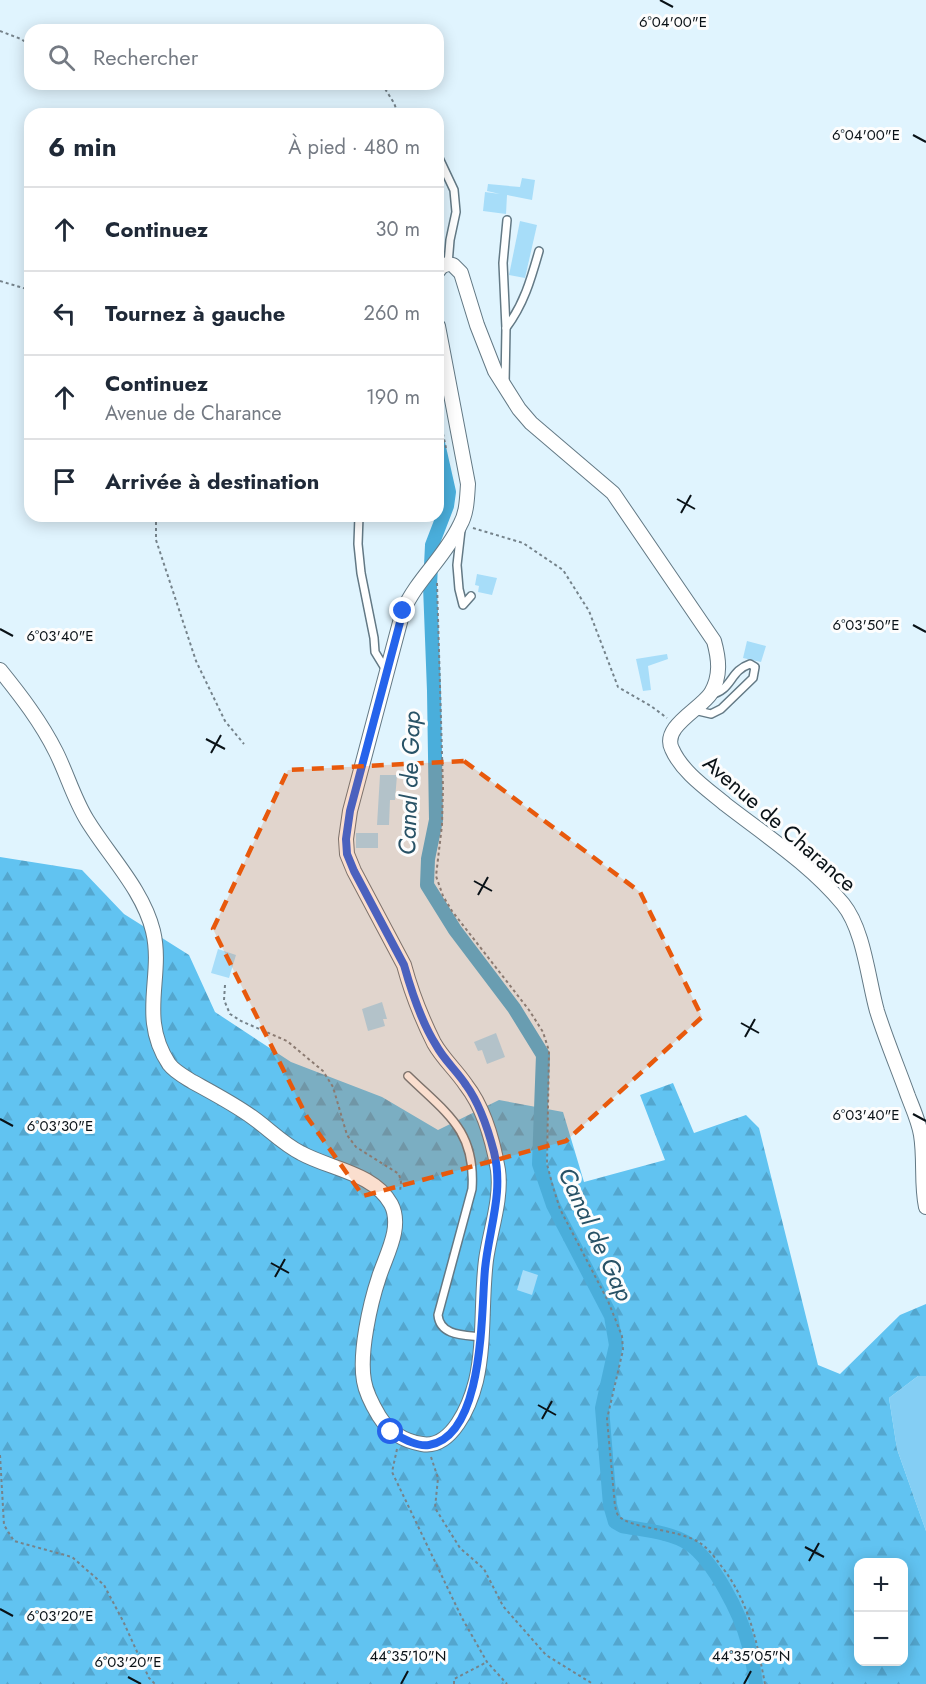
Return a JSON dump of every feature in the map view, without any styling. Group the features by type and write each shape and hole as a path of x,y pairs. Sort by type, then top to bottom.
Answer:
{"street":[{"path":"444,267 453,265 461,273 477,325 495,371 506,391 531,423 613,493 714,641 719,671 710,695 677,725"},
{"path":"0,670 40,723 86,818 138,895 147,914 153,930 156,950 152,1007 154,1026 171,1068 251,1116 292,1148 369,1181 391,1204 397,1220 370,1304 365,1343 364,1382 380,1417 391,1432 428,1446 440,1442 452,1432 468,1403 476,1380 486,1263 499,1191 496,1162 484,1118 474,1097 434,1042 408,982 404,965 354,871 347,854 346,839 350,811 403,611 410,595 461,525 467,500 468,484 444,358"},
{"name":"Avenue de Charance","path":"677,725 670,743 672,751 699,783 800,863 844,905 857,931 877,1011 921,1136 923,1193 926,1208"}],"lane":[{"path":"444,169 454,190 456,212 444,263"},
{"path":"506,391 503,263 507,220"},
{"path":"506,328 526,295 539,251"},
{"path":"359,522 361,573 375,652 388,672"},
{"path":"461,525 461,544 457,565 463,605 471,596"},
{"path":"694,710 711,714 721,709 753,678 755,667 750,664 743,666 725,689 720,693 710,695"},
{"path":"408,1076 453,1120 464,1134 468,1144 473,1173 472,1189 438,1321 450,1332 481,1337"}],"path":[{"path":"0,31 24,42"},
{"path":"386,90 396,108"},
{"path":"0,280 24,288"},
{"path":"444,437 447,450"},
{"path":"156,522 156,540 196,661 225,721 244,744"},
{"path":"461,525 523,543 563,570 589,610 618,687 651,706 677,725"},
{"path":"437,583 443,788 442,825 436,876 442,896 529,1010 543,1032 549,1051 547,1164 560,1209 608,1301 622,1336 623,1350 607,1419 615,1506 618,1515 626,1521 683,1534 701,1544 714,1556 727,1574 749,1614 756,1636 765,1684"},
{"path":"225,985 224,1000 230,1014 287,1041 330,1080 339,1103 341,1120 347,1135 356,1147 399,1174 401,1187 391,1204"},
{"path":"402,1438 395,1454 392,1472 462,1618 488,1662 507,1684"},
{"path":"428,1446 438,1478 435,1508 460,1548 484,1569 503,1606 546,1655 593,1684"},
{"path":"0,1455 4,1525 14,1540 72,1557 104,1585 149,1678 155,1684"},
{"path":"454,1684 454,1678 488,1662"}],"highlighted area":[{"path":"464,761 640,892 702,1017 566,1141 363,1196 307,1117 213,929 288,770"}],"shaded area":[{"path":"918,1376 926,1376 926,1531 897,1449 889,1398"}],"green space":[{"path":"0,857 82,870 124,914 189,955 215,1012 291,1062 382,1097 438,1130 499,1100 563,1112 584,1182 665,1160 640,1095 673,1083 694,1133 746,1115 759,1128 818,1365 840,1374 900,1315 926,1304 926,1376 918,1376 889,1398 897,1449 926,1531 926,1684 0,1684"}],"building":[{"path":"522,178 535,180 532,200 507,195 506,214 483,211 485,192 500,194 487,191 488,184 520,187"},
{"path":"520,221 537,225 525,278 509,275"},
{"path":"477,574 497,578 492,595 478,592 479,586 475,585"},
{"path":"747,641 766,646 761,662 743,658"},
{"path":"667,654 668,659 648,666 651,690 643,691 636,659"},
{"path":"380,775 397,775 395,800 390,800 389,825 377,825"},
{"path":"356,833 378,833 378,848 356,848"},
{"path":"218,949 236,955 229,978 211,973"},
{"path":"382,1002 387,1019 383,1019 385,1026 368,1031 362,1009"},
{"path":"496,1033 505,1057 487,1064 482,1050 478,1051 474,1042"},
{"path":"523,1270 538,1275 532,1295 517,1290"}],"waterway":[{"name":"Canal de Gap","path":"444,470 449,492 444,514"},
{"name":"Canal de Gap","path":"441,522 432,545 430,586 436,820 428,859 427,885 455,930 514,1008 543,1055 539,1164 553,1205 611,1316 616,1345 602,1408 610,1505 615,1522 622,1526 657,1532 682,1540 707,1562 725,1589 739,1618 753,1663 756,1684"}],"route":[{"path":"391,1432 428,1446 440,1442 452,1432 468,1403 476,1380 486,1263 499,1191 494,1151 484,1118 466,1084 442,1056 434,1042 408,982 404,965 347,854 346,839 350,811 372,736 403,611"}]}
